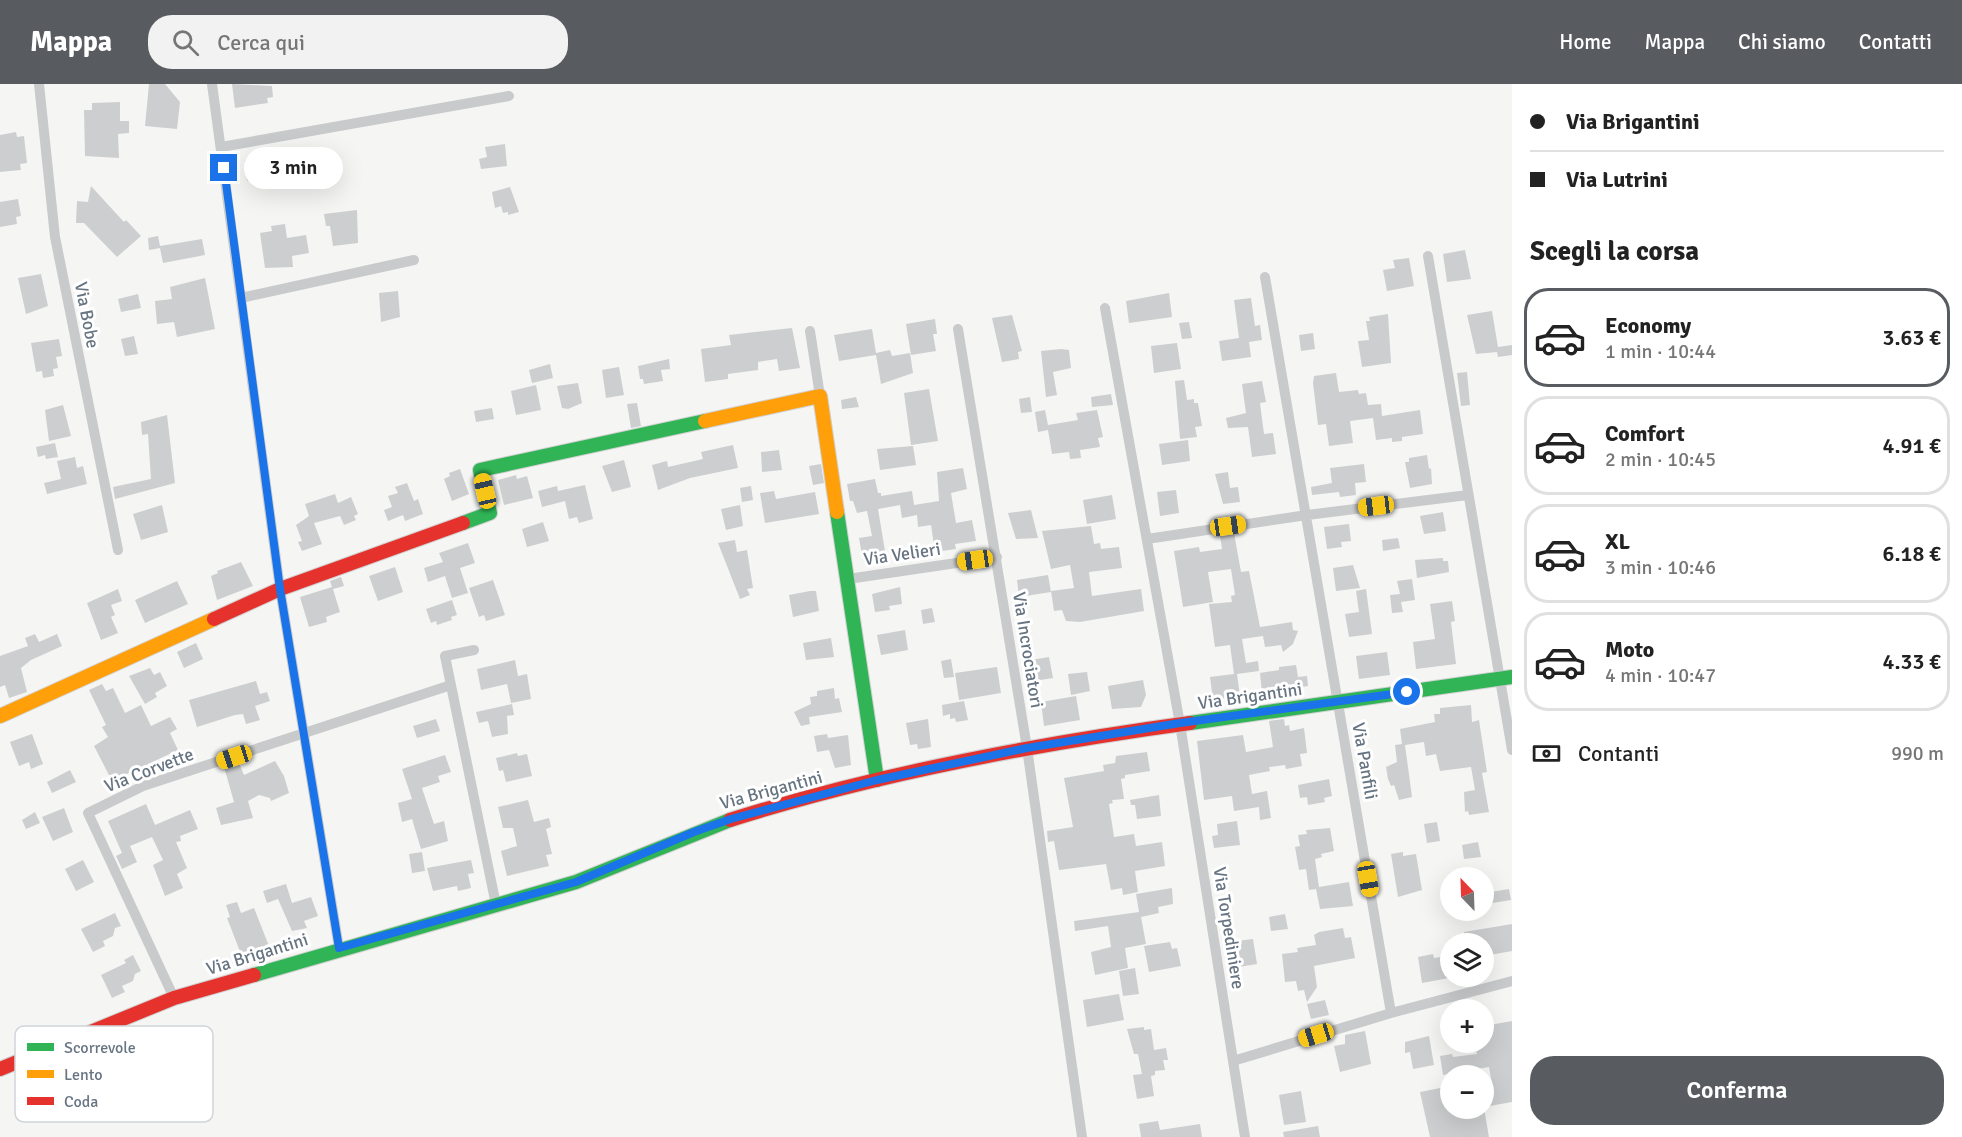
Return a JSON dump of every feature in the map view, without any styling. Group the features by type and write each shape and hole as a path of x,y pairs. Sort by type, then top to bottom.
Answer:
{"street":[{"name":"Via Bobe","path":"39,84 56,237 118,550"},
{"path":"212,84 280,589 302,736 339,948"},
{"path":"221,147 509,96"},
{"path":"1428,256 1468,495 1506,678 1512,750"},
{"path":"241,298 414,260"},
{"name":"Via Panfili","path":"1266,277 1391,1012"},
{"name":"Via Torpediniere","path":"1105,308 1180,723 1245,1137"},
{"name":"Via Incrociatori","path":"958,329 1027,748 1083,1137"},
{"path":"810,331 877,780"},
{"path":"0,716 280,589 490,513 480,470 820,396"},
{"path":"1147,539 1306,515 1468,495"},
{"name":"Via Velieri","path":"848,579 997,557"},
{"path":"474,650 445,657 496,905"},
{"name":"Via Brigantini","path":"105,1026 174,998 339,948 576,882 694,832 731,819 877,780 1027,748 1180,723 1506,678"},
{"name":"Via Corvette","path":"174,998 88,813 143,786 302,736 451,685"},
{"path":"1233,1061 1391,1012 1512,981"},
{"name":"Via Brigantini","path":"0,1069 15,1063"}],"building":[{"path":"149,84 165,84 180,102 177,129 145,126"},
{"path":"232,84 272,86 273,97 267,98 268,103 235,108"},
{"path":"120,102 120,121 129,121 129,133 118,134 119,158 85,156 84,110 92,110 92,103"},
{"path":"16,132 17,137 24,136 27,163 20,164 21,170 0,172 0,135"},
{"path":"505,144 507,166 481,169 479,159 487,157 485,147"},
{"path":"319,154 319,157 324,156 326,174 332,173 334,184 323,186 322,178 295,179 293,157"},
{"path":"271,157 274,182 253,185 252,180 247,181 245,160"},
{"path":"91,186 124,222 126,220 141,236 117,257 84,223 76,223 77,201 88,202"},
{"path":"510,187 519,212 508,215 508,212 503,213 501,206 495,208 492,192"},
{"path":"18,199 21,216 16,217 17,224 0,227 0,202"},
{"path":"357,210 358,243 333,246 330,226 326,226 324,214"},
{"path":"285,224 287,238 306,235 309,253 292,256 293,267 265,268 260,233 272,231 271,226"},
{"path":"158,236 160,246 202,239 205,255 163,263 160,248 149,250 148,238"},
{"path":"1465,250 1471,279 1447,282 1443,254"},
{"path":"1409,258 1414,286 1387,291 1383,270 1395,268 1393,260"},
{"path":"41,274 48,306 26,314 18,278"},
{"path":"205,278 215,329 177,337 174,322 157,324 155,301 172,299 170,287"},
{"path":"398,291 400,317 381,322 379,293"},
{"path":"1169,293 1172,317 1129,323 1126,301"},
{"path":"138,294 141,308 121,312 118,299"},
{"path":"1251,298 1255,326 1260,325 1262,340 1249,342 1251,357 1222,361 1219,341 1239,338 1234,300"},
{"path":"1492,311 1498,347 1512,345 1512,355 1498,357 1497,352 1476,354 1467,315"},
{"path":"1388,314 1391,363 1362,367 1358,341 1369,340 1366,321 1370,321 1369,317"},
{"path":"1012,315 1022,351 1018,352 1019,359 1002,362 992,318"},
{"path":"935,319 937,334 933,334 936,351 911,355 906,324"},
{"path":"1189,322 1192,338 1182,339 1179,323"},
{"path":"792,328 800,368 779,371 777,359 758,362 758,370 728,374 728,379 705,382 701,349 731,345 729,335"},
{"path":"872,329 876,353 890,350 892,356 910,353 913,373 881,384 876,355 839,361 834,335"},
{"path":"1313,333 1315,349 1301,351 1299,335"},
{"path":"134,336 138,354 125,356 121,339"},
{"path":"59,339 62,356 56,357 58,368 53,369 54,376 43,378 42,371 36,372 31,343"},
{"path":"1177,343 1181,369 1154,373 1151,346"},
{"path":"1069,350 1071,368 1053,372 1057,395 1046,397 1041,351"},
{"path":"669,359 670,369 661,370 663,381 644,384 643,379 640,379 638,366"},
{"path":"550,364 553,378 532,383 529,370"},
{"path":"619,367 624,395 606,398 602,370"},
{"path":"1467,372 1470,405 1461,406 1457,373"},
{"path":"1336,373 1339,392 1358,390 1359,394 1366,393 1368,405 1381,404 1382,416 1420,410 1423,434 1402,437 1402,441 1392,442 1392,438 1376,440 1373,418 1350,421 1353,443 1329,446 1326,424 1318,425 1313,383 1314,376"},
{"path":"1184,380 1187,400 1194,399 1194,403 1198,403 1202,426 1195,427 1197,437 1180,439 1175,381"},
{"path":"1262,381 1266,402 1260,403 1264,434 1273,433 1276,454 1252,457 1248,427 1228,428 1226,418 1246,413 1242,384"},
{"path":"578,383 582,403 568,409 562,408 557,386"},
{"path":"536,385 541,410 516,415 511,391"},
{"path":"929,389 938,441 911,445 904,393"},
{"path":"1111,394 1113,405 1092,407 1091,397"},
{"path":"856,397 859,407 842,409 841,400"},
{"path":"1030,397 1032,412 1021,413 1019,399"},
{"path":"637,403 641,426 631,428 627,404"},
{"path":"63,405 71,436 49,441 45,410"},
{"path":"492,408 494,419 476,422 474,411"},
{"path":"1045,410 1048,425 1078,420 1076,413 1097,410 1103,437 1098,438 1100,447 1080,450 1081,458 1070,459 1069,452 1052,454 1048,430 1038,432 1035,412"},
{"path":"167,415 175,483 115,499 113,487 151,479 148,434 142,435 141,422"},
{"path":"1188,440 1190,461 1162,465 1159,444"},
{"path":"55,443 58,457 46,459 45,455 38,457 36,447"},
{"path":"733,445 738,468 690,478 658,490 652,465 667,461 668,467 703,459 701,452"},
{"path":"913,446 916,465 880,470 877,449"},
{"path":"779,450 782,470 762,472 761,452"},
{"path":"1427,455 1432,484 1410,488 1405,462 1409,462 1409,458"},
{"path":"75,457 77,468 83,466 87,484 47,494 44,483 61,479 57,461"},
{"path":"624,460 631,487 612,492 602,466"},
{"path":"821,464 824,483 813,485 809,466"},
{"path":"1364,464 1366,482 1355,483 1356,495 1340,497 1339,492 1312,495 1311,487 1332,483 1330,468"},
{"path":"963,468 967,489 951,493 956,523 972,520 976,541 955,544 956,549 935,552 931,525 918,527 917,515 902,518 900,505 878,509 886,557 863,561 859,538 872,536 867,511 857,513 853,501 850,501 847,484 875,479 878,493 881,493 881,496 912,491 914,505 939,501 937,472"},
{"path":"460,469 469,494 452,501 444,479 450,476 449,473"},
{"path":"1228,472 1230,488 1238,487 1240,502 1223,504 1215,474"},
{"path":"516,475 517,479 527,476 533,498 504,505 498,480"},
{"path":"407,483 414,501 418,499 423,514 405,521 403,515 388,521 384,510 392,507 388,496 398,493 395,487"},
{"path":"585,485 593,519 579,523 577,517 569,519 565,501 542,507 538,491 557,486 558,491"},
{"path":"751,486 753,500 742,502 740,488"},
{"path":"1176,490 1179,513 1160,516 1157,492"},
{"path":"774,491 776,499 815,492 819,514 765,523 760,493"},
{"path":"335,494 338,503 351,497 358,514 354,516 356,520 344,525 340,516 314,523 322,544 302,551 298,542 302,541 296,525 309,516 305,504"},
{"path":"1112,495 1116,519 1087,524 1083,500"},
{"path":"162,505 168,532 141,540 133,514"},
{"path":"740,505 743,526 726,530 721,509"},
{"path":"1031,510 1038,538 1016,539 1008,513"},
{"path":"1443,512 1446,531 1424,534 1420,516"},
{"path":"543,522 549,541 527,547 522,529"},
{"path":"1349,524 1351,541 1341,542 1342,547 1327,549 1324,527"},
{"path":"1091,526 1094,544 1100,543 1101,549 1119,547 1122,568 1089,572 1092,596 1141,589 1144,611 1080,622 1066,621 1062,610 1054,611 1051,591 1074,588 1070,565 1051,569 1042,531"},
{"path":"1234,533 1241,572 1249,571 1260,627 1292,622 1293,630 1298,631 1293,644 1283,652 1281,645 1265,647 1263,636 1242,639 1246,663 1258,661 1259,671 1237,674 1240,696 1213,700 1210,677 1234,674 1230,645 1215,647 1209,604 1232,602 1231,596 1235,595 1231,569 1208,572 1213,602 1183,607 1174,551 1199,547 1200,552 1222,549 1220,536"},
{"path":"1398,538 1400,548 1383,551 1382,540"},
{"path":"735,540 737,552 747,550 753,588 747,589 750,595 740,599 718,543"},
{"path":"468,543 475,563 460,568 468,593 452,598 445,576 428,582 424,568 443,562 439,553"},
{"path":"1443,558 1443,561 1448,561 1449,572 1417,578 1415,560"},
{"path":"241,562 253,586 217,600 211,576 218,573 217,571"},
{"path":"1353,565 1360,588 1336,591 1333,568"},
{"path":"395,567 403,592 378,601 369,576"},
{"path":"1048,575 1051,592 1019,597 1017,580"},
{"path":"341,577 344,586 333,589 340,612 326,617 327,622 309,627 300,597 332,587 330,581"},
{"path":"1412,579 1415,600 1401,602 1403,612 1392,613 1390,595 1400,594 1397,581"},
{"path":"493,580 505,615 486,621 484,615 479,617 469,588"},
{"path":"177,581 188,604 145,623 135,600"},
{"path":"900,587 902,604 889,606 890,610 875,612 872,594"},
{"path":"118,589 122,601 111,605 115,615 111,617 118,633 101,640 87,603"},
{"path":"1366,589 1372,634 1349,637 1345,614 1359,612 1356,591"},
{"path":"816,591 819,611 793,617 789,595"},
{"path":"452,600 457,615 451,617 452,620 437,625 436,621 431,623 426,609"},
{"path":"1452,601 1455,621 1451,622 1456,664 1416,669 1413,642 1435,639 1430,604"},
{"path":"932,608 935,622 923,624 921,610"},
{"path":"905,630 908,650 881,655 877,635"},
{"path":"35,634 39,642 57,634 62,646 31,660 21,668 27,692 9,698 5,685 0,687 0,656 28,646 25,638"},
{"path":"831,638 834,657 806,660 803,643"},
{"path":"196,643 203,659 184,668 177,652"},
{"path":"1387,652 1390,675 1359,679 1356,656"},
{"path":"1049,657 1053,678 1034,681 1031,660"},
{"path":"951,659 954,677 944,678 941,661"},
{"path":"515,660 518,676 527,674 531,699 511,703 507,684 481,690 477,669"},
{"path":"1296,665 1298,677 1307,676 1308,686 1262,693 1260,673"},
{"path":"997,667 1001,693 959,700 955,673"},
{"path":"150,668 154,675 160,672 167,686 155,693 157,697 145,704 129,676"},
{"path":"1087,672 1090,691 1071,695 1068,674"},
{"path":"1143,680 1146,695 1141,707 1112,709 1108,686"},
{"path":"256,681 260,694 267,692 270,701 255,706 260,720 246,724 243,714 197,727 189,700"},
{"path":"102,684 106,691 113,688 125,713 141,705 151,726 170,717 177,729 170,733 178,750 112,781 94,746 108,737 102,727 106,725 89,690"},
{"path":"834,688 835,699 839,698 842,712 809,717 810,724 801,726 794,712 811,704 810,697 817,696 817,691"},
{"path":"1076,696 1080,720 1044,726 1041,702"},
{"path":"964,701 968,720 956,722 955,718 950,719 950,714 943,716 942,705"},
{"path":"512,704 514,715 507,716 508,734 492,737 488,721 479,723 476,712"},
{"path":"1471,705 1472,722 1479,720 1487,772 1482,773 1489,812 1469,815 1468,811 1465,812 1464,792 1475,790 1471,767 1440,771 1436,754 1426,756 1424,742 1405,745 1412,797 1399,800 1394,785 1391,786 1388,779 1386,767 1397,762 1395,745 1402,744 1400,729 1435,722 1434,714 1440,714 1440,708"},
{"path":"436,719 440,731 417,738 413,726"},
{"path":"928,719 931,747 918,749 917,744 910,745 906,723"},
{"path":"1284,719 1285,726 1289,725 1290,731 1304,728 1307,753 1300,754 1302,766 1286,769 1285,765 1269,767 1270,771 1249,775 1252,794 1267,791 1271,818 1260,820 1259,807 1234,811 1232,796 1204,800 1197,741 1243,735 1246,752 1273,747 1269,721"},
{"path":"32,734 43,764 31,769 29,762 19,766 10,742"},
{"path":"827,734 828,738 848,735 851,765 835,768 829,750 817,752 814,736"},
{"path":"1147,752 1150,771 1125,775 1125,778 1121,779 1124,799 1112,800 1113,803 1109,804 1114,837 1134,834 1136,846 1162,842 1165,866 1135,871 1138,892 1123,895 1122,888 1111,890 1106,864 1059,870 1054,841 1048,842 1047,831 1073,827 1064,778 1104,771 1103,765 1115,763 1116,756"},
{"path":"517,753 518,756 527,754 532,776 506,782 503,770 499,771 496,758"},
{"path":"445,755 451,772 438,776 440,782 422,788 434,824 444,821 448,841 421,849 412,819 402,822 398,803 412,799 402,769"},
{"path":"275,761 284,776 289,793 271,801 270,798 259,795 248,801 253,818 221,825 216,808 234,802 224,767 239,763 244,775"},
{"path":"70,770 76,782 52,793 47,782"},
{"path":"1329,779 1332,796 1324,798 1325,802 1308,805 1307,797 1300,798 1298,785"},
{"path":"1159,795 1161,816 1137,819 1135,805 1131,805 1130,800"},
{"path":"528,800 534,822 549,818 551,827 546,829 552,854 546,855 549,866 507,876 501,851 517,846 513,828 503,828 498,807"},
{"path":"146,804 155,825 190,810 198,829 180,836 181,841 176,842 187,868 177,874 183,888 165,896 153,865 163,860 152,837 130,846 137,862 122,869 116,856 122,853 108,821"},
{"path":"64,808 73,832 53,841 42,817"},
{"path":"35,812 40,823 26,829 22,820"},
{"path":"1237,821 1240,845 1214,848 1212,836 1218,835 1217,824"},
{"path":"1437,822 1440,841 1427,843 1424,824"},
{"path":"1330,828 1334,851 1321,854 1322,857 1315,859 1319,887 1349,882 1353,906 1320,909 1316,889 1309,890 1306,869 1299,870 1295,847 1300,846 1298,835 1307,834 1306,830"},
{"path":"1478,842 1481,857 1464,859 1462,845"},
{"path":"422,852 425,871 412,873 409,854"},
{"path":"1403,852 1403,856 1416,854 1422,890 1398,897 1391,854"},
{"path":"83,860 94,882 76,891 65,869"},
{"path":"471,860 474,873 468,874 471,888 458,891 457,886 433,891 427,868"},
{"path":"286,884 292,903 311,897 318,916 304,921 307,928 292,931 278,899 267,903 263,891"},
{"path":"1172,888 1173,904 1158,907 1159,913 1141,917 1146,944 1125,948 1128,968 1095,975 1091,952 1111,947 1108,926 1075,931 1074,921 1139,912 1136,894"},
{"path":"1509,889 1511,900 1494,903 1494,892"},
{"path":"237,902 241,913 254,908 271,951 257,956 254,948 241,954 227,918 230,917 226,905"},
{"path":"115,913 121,926 115,928 113,936 103,941 105,946 93,952 81,929"},
{"path":"1285,914 1288,929 1271,931 1269,917"},
{"path":"1512,924 1512,951 1494,954 1494,933 1464,932"},
{"path":"1343,928 1345,938 1351,937 1355,958 1314,966 1317,987 1307,1002 1304,990 1298,991 1296,981 1285,982 1282,954 1298,952 1297,948 1316,945 1314,935 1319,932"},
{"path":"1253,939 1257,964 1233,968 1229,942"},
{"path":"1170,942 1172,949 1177,948 1181,966 1149,972 1144,946"},
{"path":"1433,954 1434,958 1440,957 1440,980 1422,983 1418,957"},
{"path":"133,955 141,971 135,974 133,981 122,986 125,992 112,998 101,975 126,963 124,960"},
{"path":"1135,968 1139,994 1123,996 1119,971"},
{"path":"1119,994 1124,1020 1087,1027 1083,1000"},
{"path":"1325,1000 1329,1015 1311,1019 1307,1004"},
{"path":"1512,1021 1512,1102 1494,1105 1494,1065 1441,1065 1440,1056 1494,1053 1494,1024"},
{"path":"1144,1027 1144,1030 1151,1029 1154,1050 1166,1048 1168,1060 1163,1060 1165,1070 1155,1071 1155,1075 1151,1076 1154,1096 1137,1099 1133,1075 1142,1074 1138,1054 1134,1054 1127,1029"},
{"path":"1365,1031 1371,1064 1340,1072 1334,1046 1345,1044 1345,1035"},
{"path":"1429,1036 1434,1065 1413,1069 1410,1052 1405,1053 1405,1042"},
{"path":"1440,1088 1440,1119 1486,1119 1489,1137 1430,1137 1420,1092"},
{"path":"1301,1091 1306,1122 1284,1125 1279,1095"},
{"path":"1158,1121 1160,1130 1200,1124 1202,1137 1141,1137 1139,1124"},
{"path":"1318,1126 1320,1137 1284,1137 1283,1132"}],"traffic: fast":[{"path":"463,523 490,513 480,470 705,421"},
{"path":"837,512 877,780"},
{"path":"1190,723 1512,677"},
{"path":"254,975 576,882 730,820"}],"traffic: slow":[{"path":"705,421 820,396 837,512"},
{"path":"0,716 214,619"}],"traffic: jam":[{"path":"214,619 280,589 463,523"},
{"path":"730,820 900,774 1074,740 1190,723"},
{"path":"105,1026 174,998 254,975"},
{"path":"0,1069 15,1063"}],"route":[{"path":"224,168 280,589 302,736 339,948 576,882 694,832 731,819 877,780 1027,748 1180,723 1407,692"}]}
